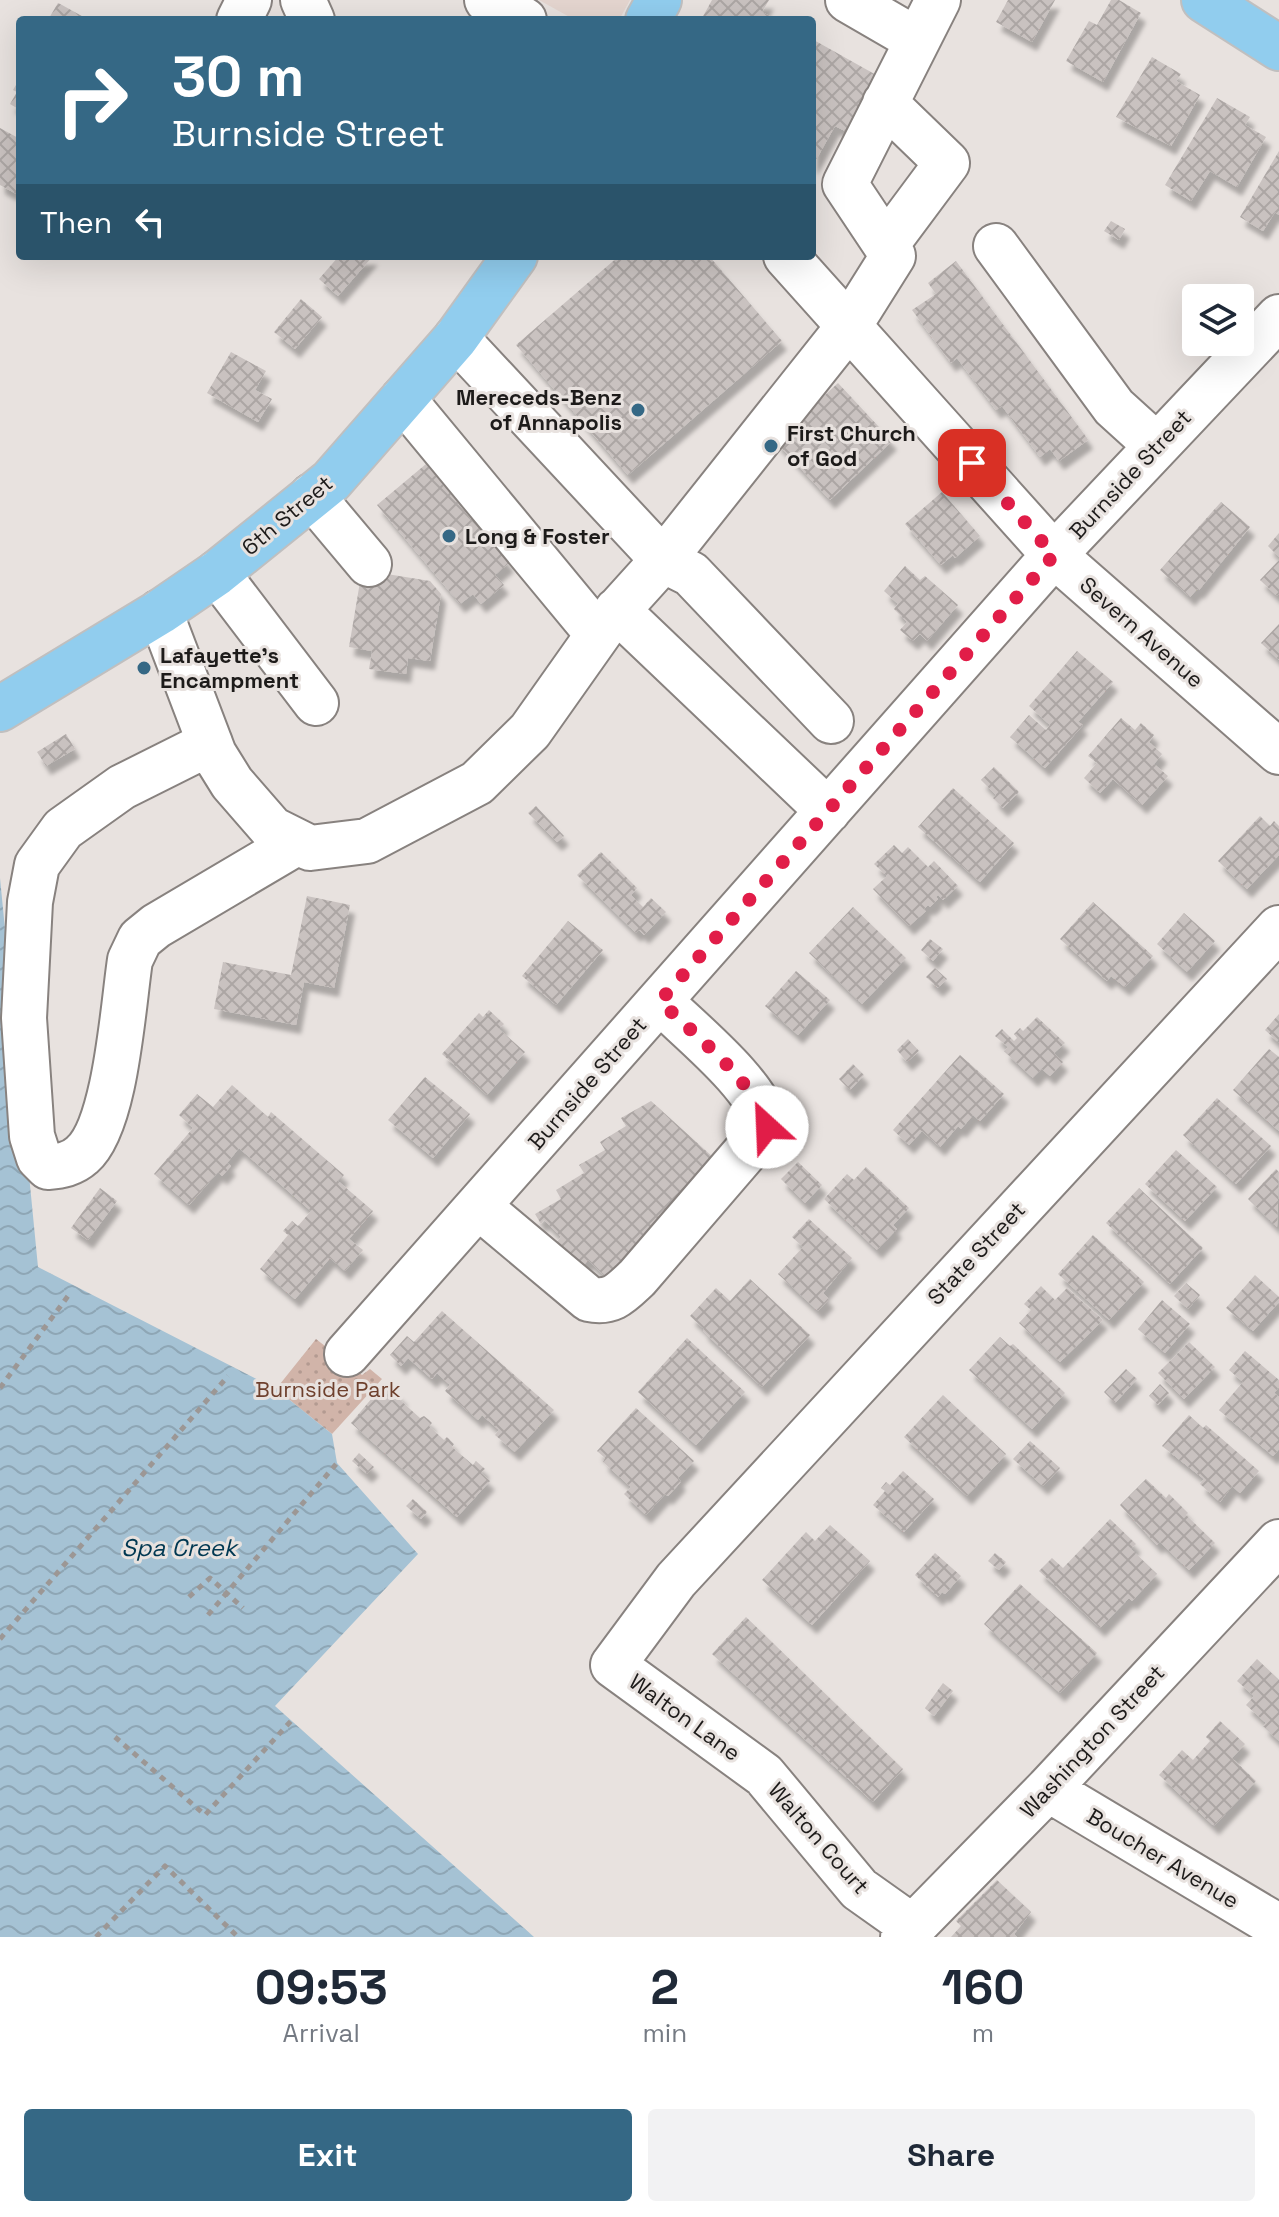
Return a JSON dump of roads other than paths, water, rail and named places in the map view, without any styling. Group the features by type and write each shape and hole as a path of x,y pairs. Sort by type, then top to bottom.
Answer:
{"main road":[{"path":"1204,0 1279,48"},
{"name":"6th Street","path":"0,709 111,644 217,573 331,481 456,338 507,260"}],"street":[{"path":"848,0 917,40"},
{"path":"160,612 214,754 232,783 272,829 310,848 367,841 477,783 530,731 612,616 663,560 849,326 893,256 845,184 938,0"},
{"path":"885,103 947,163 886,245"},
{"path":"996,246 1114,407 1157,446"},
{"name":"Severn Avenue","path":"790,260 1054,555 1279,752"},
{"name":"Burnside Street","path":"347,1354 1054,555 1279,317"},
{"path":"456,338 663,560 691,574 831,721"},
{"path":"403,399 590,625 612,616"},
{"path":"312,496 369,564"},
{"path":"217,573 316,703"},
{"path":"612,616 828,811"},
{"path":"210,743 122,787 63,829 37,865 30,902 24,1018 32,1136 39,1158 48,1167 64,1166 84,1154 104,1120 130,960 140,939 191,904 298,842"},
{"name":"State Street","path":"676,1580 1279,928"},
{"path":"478,1206 589,1299 601,1302 617,1298 637,1278 767,1127 764,1111 745,1084 660,1001"},
{"name":"Washington Street","path":"909,1932 1048,1789 1279,1542"},
{"name":"Walton Lane","path":"676,1580 613,1665 764,1775"},
{"name":"Walton Court","path":"764,1775 859,1889 909,1932"},
{"name":"Boucher Avenue","path":"1048,1789 1279,1927"}],"water":[{"name":"Spa Creek","path":"0,878 38,1267 276,1389 332,1434 337,1463 418,1554 275,1706 534,1937 0,1937"}],"place":[{"name":"Mereceds-Benz of Annapolis","path":"638,410"},
{"name":"First Church of God","path":"771,446"},
{"name":"Long & Foster","path":"449,536"},
{"name":"Lafayette's Encampment","path":"144,668"}],"park label":[{"name":"Burnside Park","path":"328,1389"}]}
